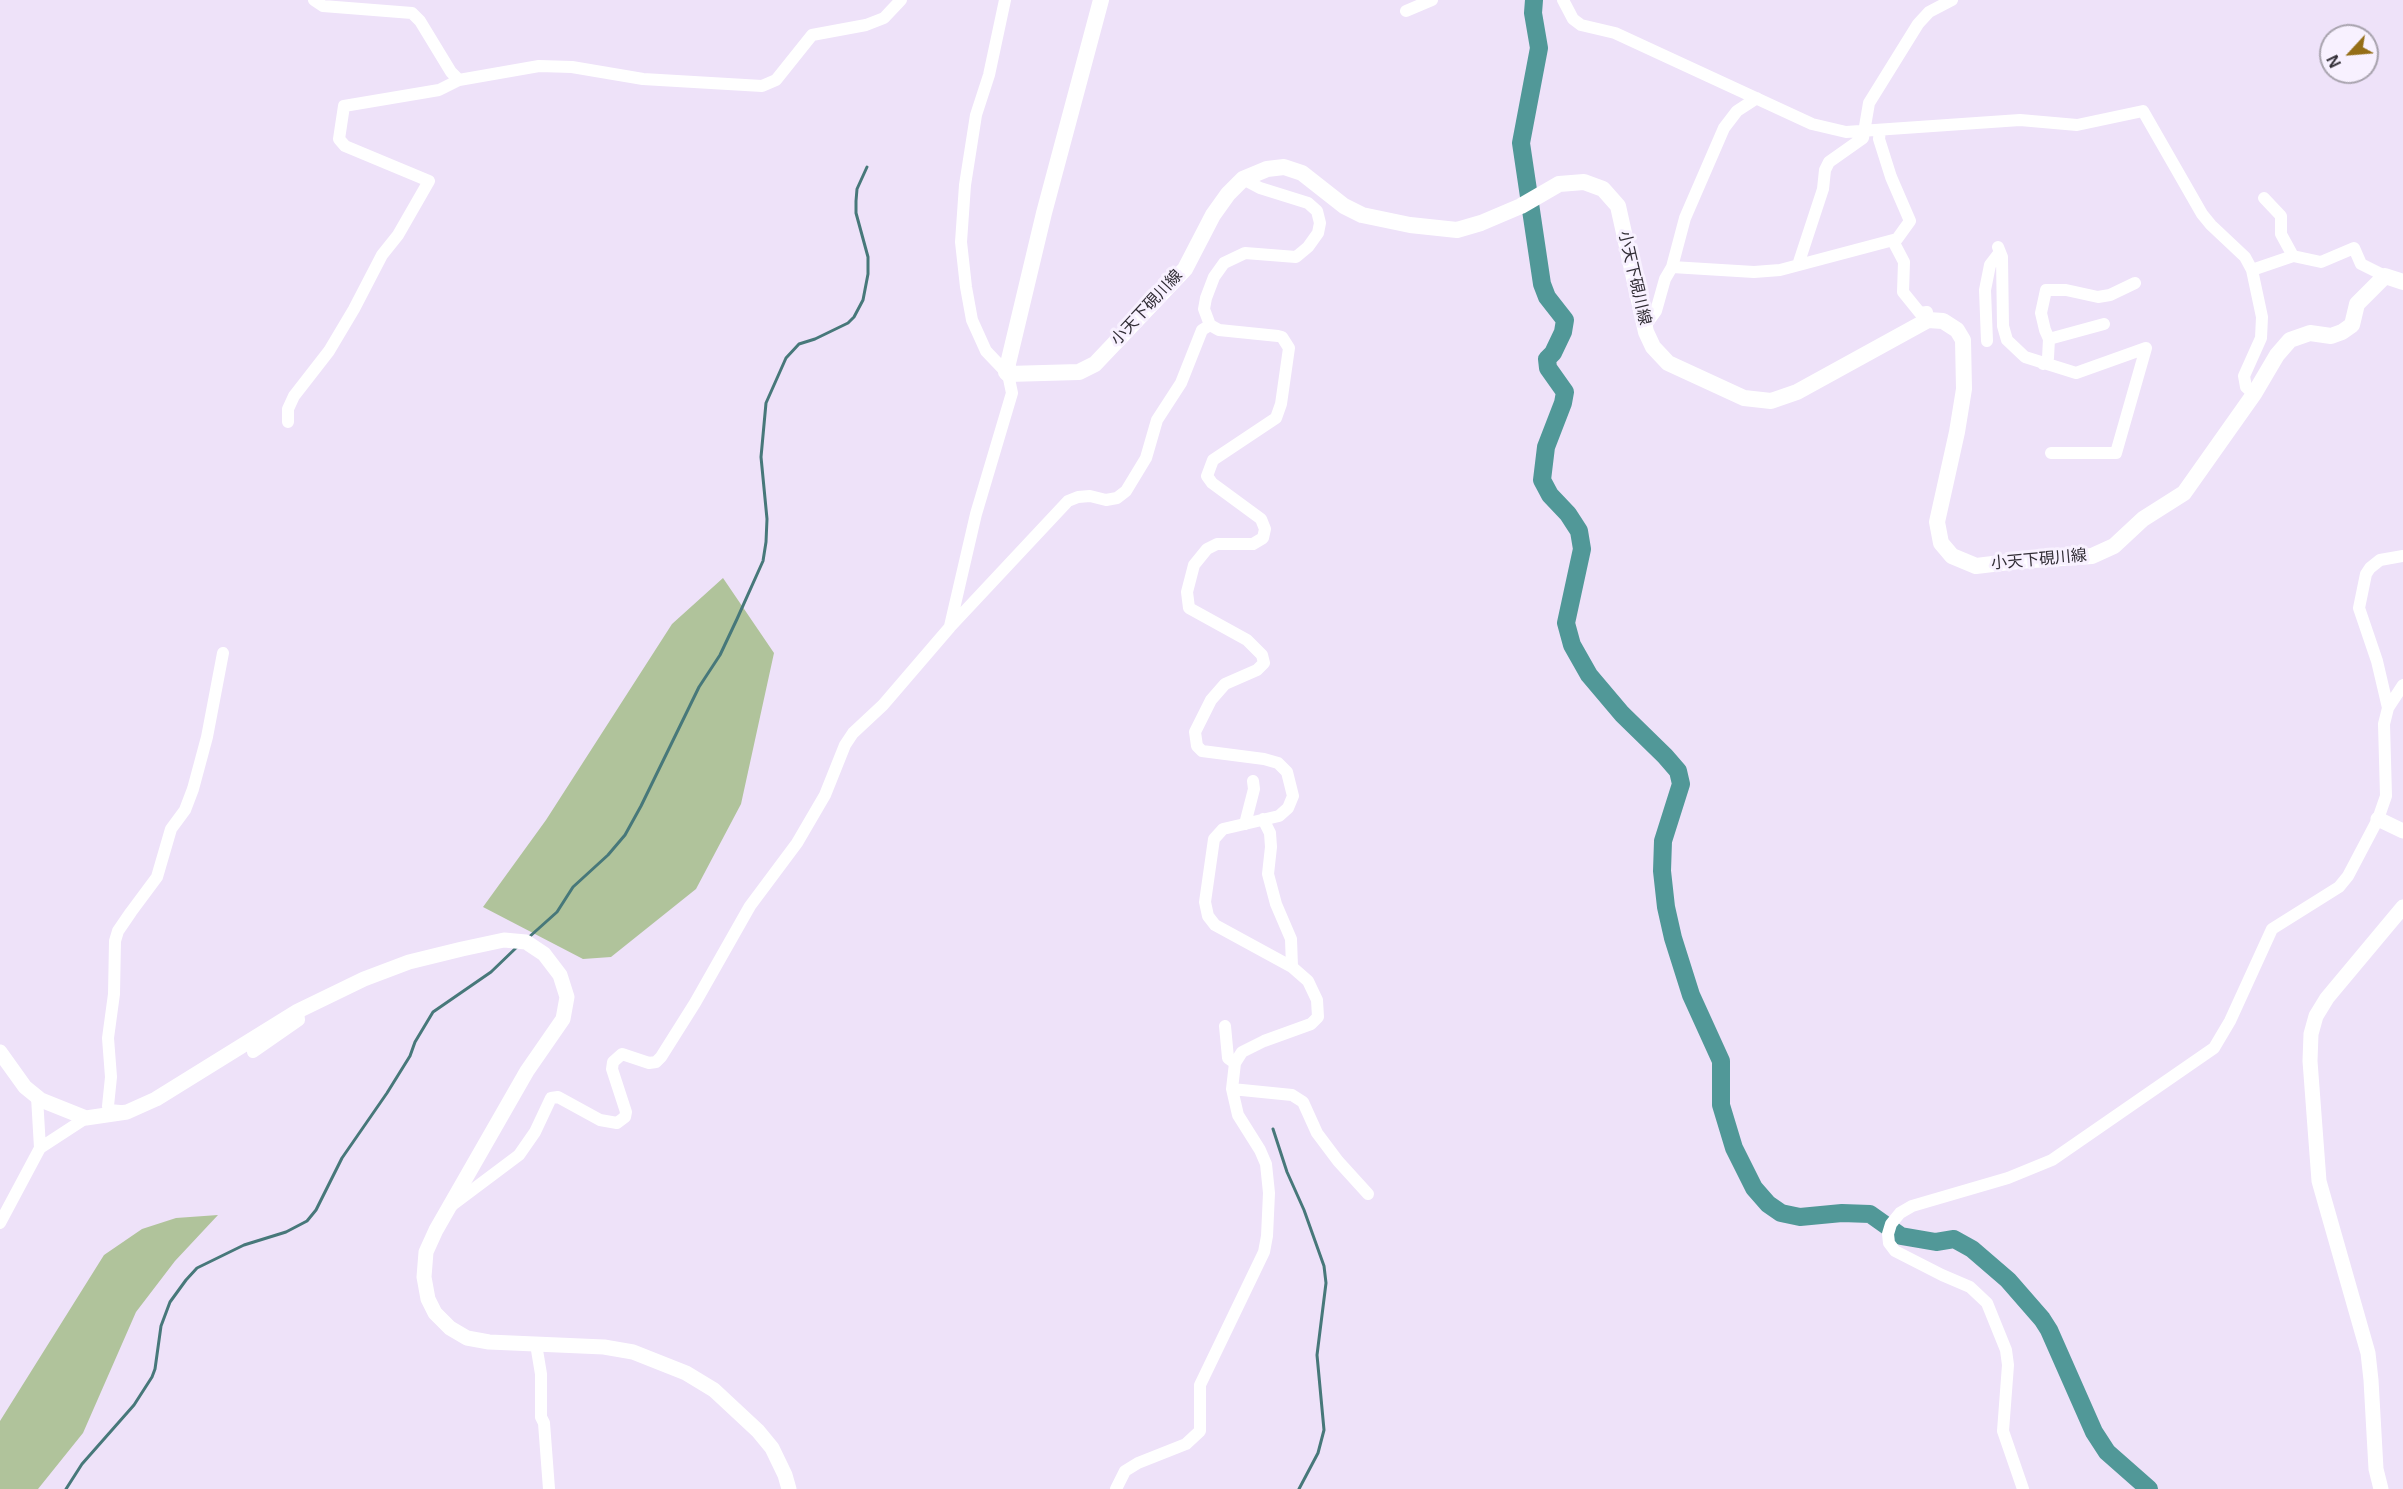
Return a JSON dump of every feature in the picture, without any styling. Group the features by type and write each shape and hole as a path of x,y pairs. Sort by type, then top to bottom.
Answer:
{"main road":[{"path":"1007,373 1044,213 1101,0"},
{"name":"小天下硯川線","path":"1007,373 1079,372 1095,364 1185,269 1213,214 1228,194 1243,179 1267,169 1284,167 1302,173 1344,206 1362,215 1410,225 1457,230 1481,223 1559,184 1584,182 1603,189 1618,207 1645,326 1653,347 1668,363 1744,398 1771,401 1797,392 1928,320 1943,321 1958,330 1963,340 1964,389 1937,522 1941,543 1952,556 1976,566 2092,556 2114,546 2143,519 2184,493 2254,394 2277,355 2290,340 2310,333 2331,336 2342,332 2352,325 2357,304 2385,276"},
{"path":"2385,276 2403,282"}],"street":[{"path":"314,0 323,6 412,13 420,21 451,72 459,80"},
{"path":"288,422 288,409 294,396 329,351 382,255 398,235 429,181 345,146 339,139 344,106 439,90 459,80 539,66 572,67 643,79 762,86 776,80 812,35 866,25 884,18 901,0"},
{"path":"950,627 976,514 1012,393 1007,373 986,351 972,320 961,242 965,185 976,115 989,75 1005,0"},
{"path":"1406,11 1432,0"},
{"path":"1563,0 1573,19 1581,25 1615,33 1812,124 1846,132 2020,120 2077,125 2143,111 2202,214 2245,257 2252,270 2262,318 2258,347 2244,376 2246,387 2254,394"},
{"path":"1798,265 1823,189 1825,170 1829,162 1863,138 1869,103 1918,24 1929,12 1952,0"},
{"path":"1645,326 1656,310 1671,267 1684,218 1724,128 1737,111 1757,98"},
{"path":"1671,267 1754,272 1780,270 1893,241 1908,227 1910,221 1891,177 1880,139 1880,130"},
{"path":"1116,1489 1125,1471 1138,1463 1186,1444 1200,1431 1200,1385 1264,1252 1269,1193 1266,1164 1238,1115 1232,1089 1236,1063 1242,1052 1264,1041 1303,1028 1318,1017 1317,1000 1308,981 1292,967 1215,925 1208,916 1205,902 1214,839 1223,829 1279,816 1288,808 1293,796 1287,772 1278,763 1202,751 1197,746 1195,732 1211,700 1225,684 1257,670 1264,663 1262,655 1247,640 1189,609 1187,592 1194,565 1207,549 1217,544 1253,544 1263,538 1265,529 1261,519 1212,483 1207,476 1213,460 1259,432 1276,418 1281,404 1289,348 1278,336 1219,330 1210,325 1204,309 1206,298 1214,277 1224,263 1245,252 1296,256 1308,247 1318,233 1320,223 1317,211 1308,203 1260,188 1243,179"},
{"path":"2264,198 2281,216 2281,234 2293,256"},
{"path":"1893,241 1904,262 1903,292 1920,313 1927,312"},
{"path":"2252,270 2293,256 2321,262 2354,248 2361,264 2385,276"},
{"path":"1987,340 1984,290 1990,265 1999,250 2003,326 2007,340 2025,357 2076,373 2146,348 2116,453 2051,453"},
{"path":"2043,363 2048,358 2049,339 2041,313 2046,290 2066,290 2098,297 2110,295 2135,284"},
{"path":"2049,339 2104,324"},
{"path":"448,1208 519,1155 535,1132 551,1098 558,1097 600,1120 617,1123 625,1117 626,1112 612,1069 615,1058 622,1054 649,1063 656,1062 662,1057 750,906 797,843 825,795 845,745 853,733 883,705 950,627 1068,501 1090,496 1106,500 1117,498 1126,491 1146,458 1157,420 1181,383 1202,330 1210,325"},
{"path":"2388,708 2377,661 2359,608 2366,574 2370,567 2380,560 2403,556"},
{"path":"127,1112 109,1110 108,1106 111,1077 108,1038 114,994 115,941 118,931 157,877 171,829 185,810 193,789 207,737 223,653"},
{"path":"2023,1489 2003,1431 2008,1365 2006,1350 1987,1303 1970,1287 1895,1251 1889,1243 1889,1229 1900,1213 1912,1206 2036,1169 2214,1048 2230,1021 2272,929 2338,887 2348,876 2378,819 2386,796 2384,724 2388,708 2403,686"},
{"path":"1245,824 1254,789 1253,781"},
{"path":"1263,819 1270,833 1272,847 1268,874 1276,904 1292,939 1292,967"},
{"path":"2378,819 2403,831"},
{"path":"2381,1489 2376,1469 2371,1380 2367,1353 2319,1181 2311,1052 2316,1016 2327,998 2403,907"},
{"path":"0,1223 40,1148 86,1119 127,1112 156,1100 298,1011 336,991 409,962 504,940 526,942 544,954 560,975 567,997 563,1019 526,1071 448,1208 426,1252 423,1277 428,1299 435,1312 450,1328 467,1338 489,1342 604,1347 633,1352 686,1373 714,1390 758,1431 772,1448 789,1489"},
{"path":"254,1052 299,1020 298,1011"},
{"path":"1225,1026 1228,1058 1236,1063"},
{"path":"0,1052 25,1087 37,1097 86,1119"},
{"path":"1232,1089 1292,1095 1302,1102 1317,1133 1338,1161 1368,1194"},
{"path":"37,1097 40,1148"},
{"path":"536,1344 541,1374 541,1417 544,1423 549,1489"}],"green space":[{"path":"723,578 774,653 741,804 696,889 611,957 583,959 483,907 546,820 672,624"},
{"path":"218,1215 175,1261 136,1312 83,1433 38,1489 0,1489 0,1421 104,1255 142,1229 176,1218"}],"waterway":[{"path":"1534,0 1533,13 1539,48 1521,143 1542,284 1547,297 1565,320 1563,332 1553,353 1547,359 1548,368 1565,392 1546,447 1542,480 1550,495 1568,514 1579,531 1582,549 1566,623 1572,645 1589,675 1622,714 1678,771 1681,784 1663,841 1662,871 1666,907 1691,995 1721,1061 1721,1105 1734,1148 1754,1188 1768,1204 1781,1213 1800,1217 1842,1213 1870,1214 1901,1236 1936,1242 1954,1239 1972,1249 2008,1280 2042,1319 2094,1432 2107,1452 2149,1489"},
{"path":"528,938 557,912 573,887 608,855 625,835 699,687 720,655 763,561 767,519 761,457 766,403 786,358 799,344 848,323 863,300 868,274 868,257 856,213 856,201 857,189 867,167"},
{"path":"66,1489 82,1464 134,1405 152,1377 161,1326 170,1302 186,1280 197,1268 244,1245 286,1232 307,1221 316,1210 342,1158 410,1056 415,1042 433,1012 491,972 518,946"},
{"path":"1273,1129 1287,1172 1304,1210 1324,1266 1326,1283 1317,1355 1324,1430 1318,1453 1299,1489"}]}
